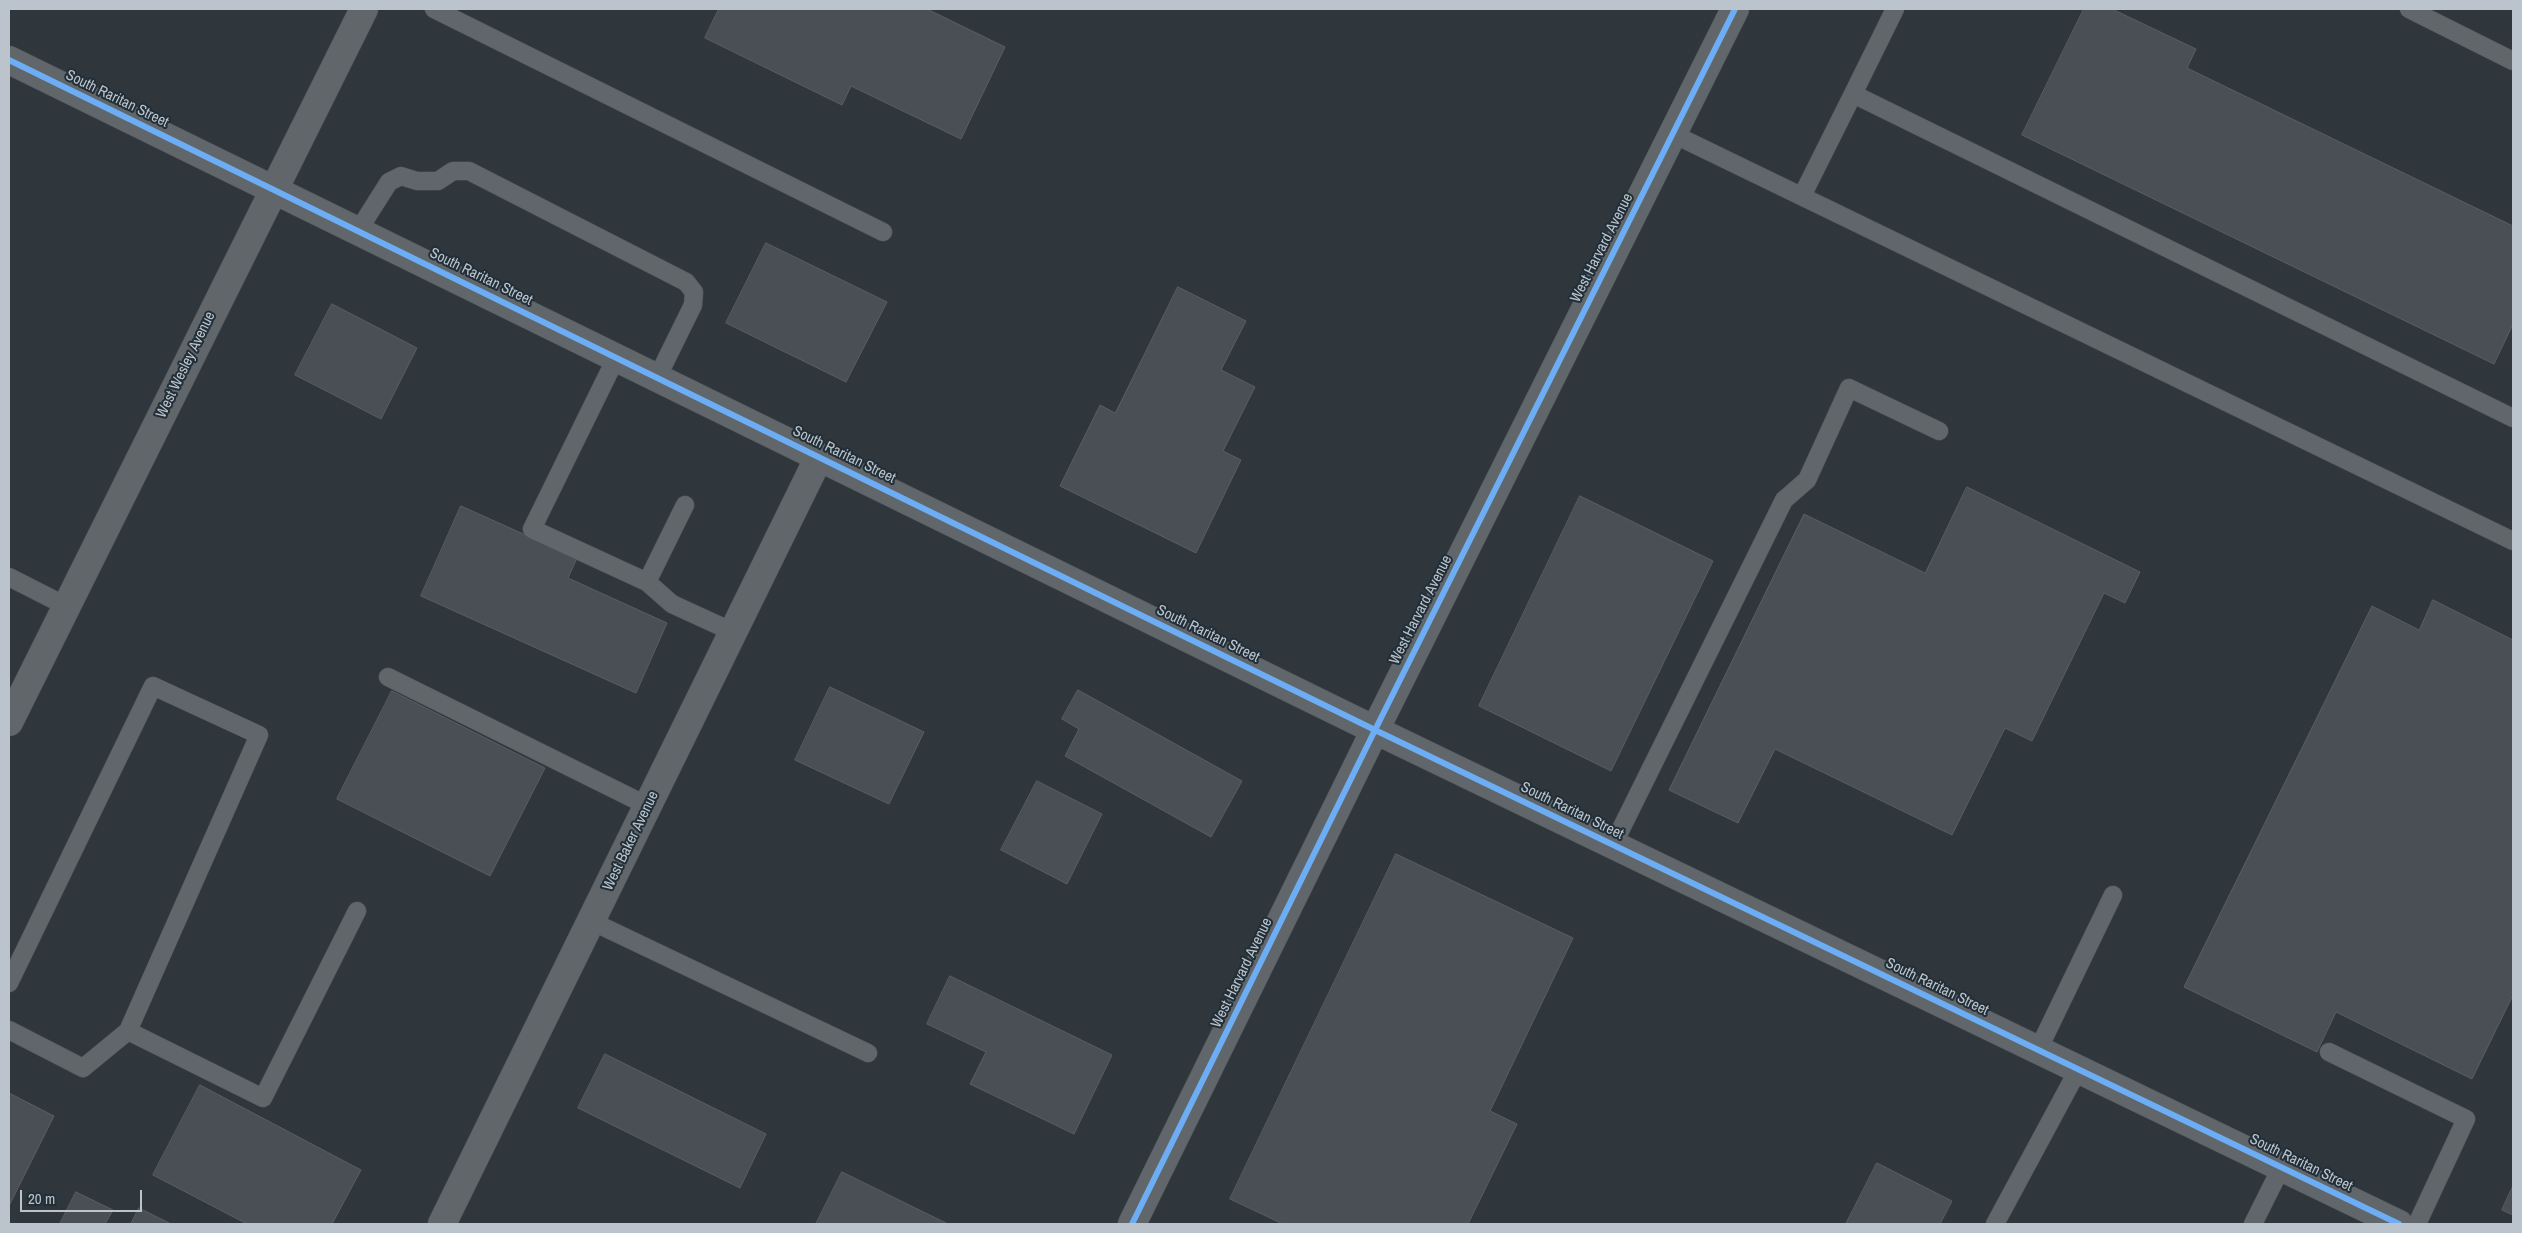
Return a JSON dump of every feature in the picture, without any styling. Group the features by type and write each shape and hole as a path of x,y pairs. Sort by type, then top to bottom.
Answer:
{"street":[{"name":"West Wesley Avenue","path":"9,722 364,9"},
{"name":"West Harvard Avenue","path":"1132,1224 1375,730 1735,9"},
{"name":"South Raritan Street","path":"9,60 1375,730 2398,1224"},
{"name":"West Baker Avenue","path":"442,1224 819,457"}],"lane":[{"path":"434,9 883,232"},
{"path":"1802,196 1895,9"},
{"path":"2409,9 2513,60"},
{"path":"1853,94 2513,418"},
{"path":"1673,134 2513,541"},
{"path":"358,230 389,182 401,176 417,180 438,181 453,171 469,170 686,282 694,292 693,305 657,378"},
{"path":"616,358 532,529 646,582 672,604 733,632"},
{"path":"1613,845 1784,500 1807,480 1849,388 1939,431"},
{"path":"646,582 685,504"},
{"path":"9,577 66,606"},
{"path":"388,678 648,806"},
{"path":"9,983 153,686 259,735 128,1031 83,1068 9,1030"},
{"path":"2038,1050 2113,895"},
{"path":"128,1031 263,1098 357,911"},
{"path":"591,921 868,1053"},
{"path":"2329,1052 2466,1119 2417,1224"},
{"path":"1995,1224 2078,1070"},
{"path":"2253,1224 2281,1168"}],"building":[{"path":"719,9 927,9 1005,47 961,139 851,86 842,105 705,38"},
{"path":"2084,9 2112,9 2196,49 2187,68 2513,226 2513,324 2494,364 2022,135"},
{"path":"766,243 887,302 846,382 726,323"},
{"path":"1178,287 1246,321 1221,370 1255,387 1223,451 1241,460 1196,553 1060,486 1100,405 1115,413"},
{"path":"332,304 417,348 381,419 295,375"},
{"path":"1967,487 2140,572 2125,603 2104,593 2032,741 2005,728 1952,835 1775,749 1738,823 1669,790 1804,514 1925,573"},
{"path":"1580,496 1713,561 1611,771 1479,706"},
{"path":"461,506 577,558 568,578 667,623 636,693 421,596"},
{"path":"2433,600 2513,640 2513,995 2472,1079 2336,1012 2317,1052 2184,987 2372,606 2419,630"},
{"path":"830,687 924,732 889,804 795,760"},
{"path":"1078,690 1242,781 1211,837 1065,756 1079,729 1062,719"},
{"path":"392,691 545,768 490,876 337,799"},
{"path":"1037,781 1102,814 1067,884 1001,850"},
{"path":"1396,854 1573,938 1490,1111 1517,1124 1468,1224 1283,1224 1230,1199"},
{"path":"950,976 1112,1055 1074,1134 970,1084 986,1052 927,1024"},
{"path":"605,1054 766,1134 740,1188 578,1108"},
{"path":"200,1085 361,1170 332,1224 247,1224 153,1175"},
{"path":"9,1093 54,1116 9,1206"},
{"path":"1877,1163 1952,1201 1940,1224 1846,1224"},
{"path":"842,1172 948,1224 816,1224"},
{"path":"2513,1186 2513,1215 2502,1210"},
{"path":"76,1192 113,1210 105,1224 60,1224"},
{"path":"139,1208 171,1224 131,1224"}],"cycle path":[{"path":"1132,1224 1375,730 1735,9"},
{"path":"9,60 1375,730 2399,1224"}]}
